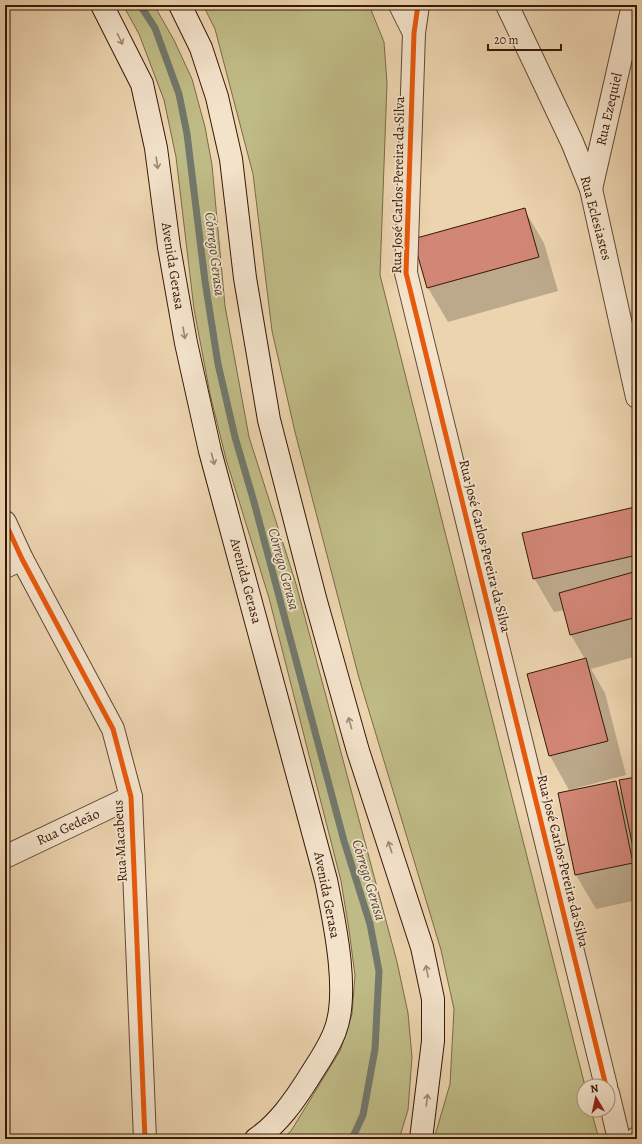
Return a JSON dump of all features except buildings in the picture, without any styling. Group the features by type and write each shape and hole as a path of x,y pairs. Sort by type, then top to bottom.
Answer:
{"street":[{"name":"Avenida Gerasa","path":"102,5 142,84 156,148 169,247 186,343 209,443 326,880 335,926 340,966 341,999 336,1030 295,1100 266,1133 256,1139"},
{"path":"180,5 206,62 217,97 227,143 245,278 269,420 315,598 358,751 424,954 433,1000 433,1027 429,1084 421,1139"},
{"path":"400,5 414,33"},
{"name":"Rua José Carlos Pereira da Silva","path":"418,5 414,33 406,273 604,1078"},
{"name":"Rua Eclesiastes","path":"507,5 572,142 592,189 637,397"},
{"name":"Rua Ezequiel","path":"592,189 633,5"},
{"name":"Rua Macabeus","path":"5,522 14,563 113,729 131,797 145,1139"},
{"name":"Rua Gedeão","path":"5,857 131,797"},
{"path":"614,1118 619,1139"}],"shaded area":[{"path":"123,5 154,5 174,40 192,79 205,127 212,165 225,306 249,437 296,584 397,962 408,1013 412,1057 408,1110 399,1139 282,1139 291,1131 340,1051 352,1014 355,975 349,930 341,881 269,598 226,459 210,394 194,309 176,157 164,100 139,34"},
{"path":"203,5 369,5 384,42 387,83 380,275 583,1078 576,1078 576,1118 593,1118 599,1139 434,1139 450,1084 454,1009 441,950 359,678 295,432 272,331 253,174 215,29"}],"waterway":[{"name":"Córrego Gerasa","path":"140,5 155,28 179,94 187,134 205,281 218,364 235,437 254,502 344,841 370,924 379,971 375,1049 363,1115 352,1139"}],"cycle path":[{"path":"418,5 414,33 406,273 604,1078"},
{"path":"5,522 22,559 113,729 131,797 145,1139"}]}
